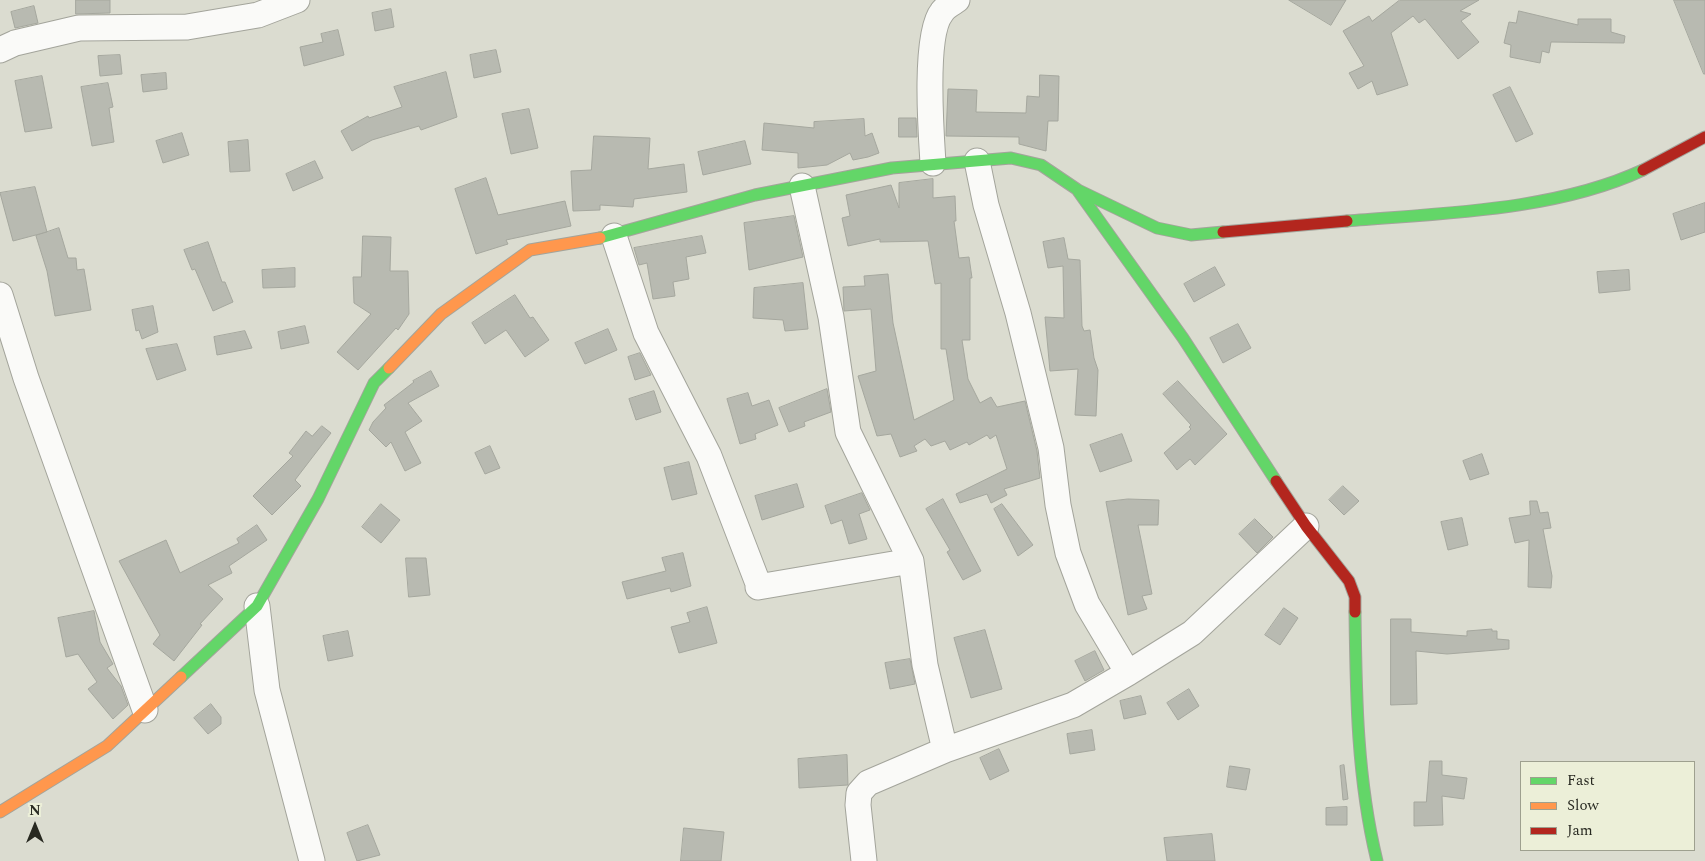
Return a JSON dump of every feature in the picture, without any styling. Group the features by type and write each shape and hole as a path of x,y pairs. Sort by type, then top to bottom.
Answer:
{"street":[{"path":"0,50 15,43 79,28 187,27 258,15 297,0"},
{"path":"933,163 930,82 936,23 942,11 957,0"},
{"path":"0,812 107,746 257,606 318,499 374,383 441,314 530,250 614,236 755,195 892,168 933,163 1011,158 1041,165 1078,190 1157,228 1191,235 1505,207 1612,184 1676,154 1705,137"},
{"path":"977,161 986,205 1018,313 1051,448 1058,505 1068,553 1087,604 1128,673"},
{"path":"802,186 831,317 848,432 911,561 925,665 945,750"},
{"path":"1078,190 1183,338 1306,526 1350,581 1355,596 1356,712 1367,826 1377,861"},
{"path":"614,236 646,333 709,456 758,587 911,561"},
{"path":"0,295 26,378 145,710"},
{"path":"864,861 858,805 859,793 868,783 945,750 1072,705 1128,673 1192,633 1306,526"},
{"path":"257,606 267,690 312,861"}],"building":[{"path":"76,0 110,0 110,13 76,14"},
{"path":"1289,0 1346,0 1331,25"},
{"path":"1400,0 1479,0 1460,11 1471,14 1461,21 1479,42 1458,59 1425,19 1419,23 1413,16 1391,33 1408,85 1377,95 1372,81 1358,89 1349,73 1364,66 1343,31 1369,16 1372,21"},
{"path":"1674,0 1705,0 1705,74 1704,74"},
{"path":"34,6 38,23 15,28 11,12"},
{"path":"391,9 394,27 375,31 372,13"},
{"path":"1519,11 1578,25 1578,19 1611,19 1611,32 1625,36 1624,43 1551,42 1549,53 1542,51 1540,63 1510,57 1511,45 1504,43 1509,22 1516,23"},
{"path":"338,30 344,55 304,66 300,47 323,42 321,34"},
{"path":"496,50 501,72 474,78 470,55"},
{"path":"120,55 122,74 100,76 98,56"},
{"path":"446,72 457,117 421,130 419,126 372,140 352,151 341,131 368,116 369,118 402,107 394,87"},
{"path":"166,73 167,89 143,92 141,75"},
{"path":"1040,75 1059,76 1058,121 1048,121 1046,151 1019,144 1019,137 946,136 948,89 977,90 976,112 1026,113 1027,96 1039,97"},
{"path":"42,76 52,128 25,132 15,81"},
{"path":"108,83 113,107 109,108 114,142 92,146 81,87"},
{"path":"1510,87 1533,134 1516,142 1493,95"},
{"path":"529,109 538,148 511,154 502,114"},
{"path":"899,118 916,118 917,137 899,137"},
{"path":"864,119 865,136 872,133 879,153 868,157 853,160 850,153 827,165 798,168 798,153 762,150 764,123 814,128 814,122"},
{"path":"182,133 189,155 163,163 156,141"},
{"path":"594,136 650,138 648,169 684,164 687,192 634,199 633,207 600,205 600,210 573,211 571,171 591,170"},
{"path":"248,140 250,171 230,172 228,142"},
{"path":"745,141 751,164 703,175 698,152"},
{"path":"315,161 323,178 293,191 286,174"},
{"path":"486,178 498,215 565,201 571,226 506,240 508,244 476,254 455,189"},
{"path":"933,179 933,198 955,196 956,221 954,221 959,258 969,257 972,278 970,278 970,340 962,340 968,379 980,403 991,397 997,407 1025,401 1037,451 1040,478 1004,489 1007,495 991,503 987,494 960,503 956,494 1007,469 996,435 990,439 987,435 969,445 967,442 950,450 945,441 931,446 925,439 914,446 917,451 900,457 891,434 877,436 858,376 876,371 871,309 844,311 843,287 865,286 864,276 888,274 893,323 914,420 954,400 946,349 941,349 941,283 935,284 928,241 880,242 880,239 848,246 842,218 850,216 846,195 891,185 899,208 899,183"},
{"path":"35,187 47,232 13,241 0,193"},
{"path":"1705,203 1705,232 1681,240 1673,214"},
{"path":"794,216 803,257 749,270 744,223"},
{"path":"59,228 68,258 76,258 77,270 84,269 91,310 55,316 47,271 36,236"},
{"path":"363,236 391,237 390,271 408,271 409,314 398,330 396,328 358,370 337,352 371,314 354,303 353,277 361,277"},
{"path":"702,236 706,253 686,257 689,279 673,282 675,296 653,299 647,263 639,265 634,248"},
{"path":"1064,238 1068,259 1080,260 1082,326 1084,331 1090,330 1094,358 1098,370 1096,416 1075,415 1078,369 1050,371 1045,317 1064,318 1063,266 1048,268 1043,242"},
{"path":"208,242 222,282 225,282 233,302 213,311 195,269 192,270 184,250"},
{"path":"1215,267 1225,285 1194,302 1184,284"},
{"path":"295,268 295,287 263,288 262,270"},
{"path":"1629,270 1630,290 1599,293 1597,272"},
{"path":"803,283 808,329 785,331 783,320 753,318 754,288"},
{"path":"515,295 530,318 533,317 549,340 525,357 506,330 485,344 472,323"},
{"path":"153,306 158,332 142,339 139,330 136,331 132,310"},
{"path":"1238,324 1251,348 1223,363 1210,338"},
{"path":"305,326 309,343 281,349 278,332"},
{"path":"608,329 617,350 585,364 575,343"},
{"path":"245,331 252,348 217,355 214,337"},
{"path":"177,344 186,370 157,380 146,349"},
{"path":"640,353 651,375 635,380 628,357"},
{"path":"431,371 439,386 408,403 422,421 405,432 421,463 405,471 391,442 386,447 369,430 373,422 386,408 384,405 413,381"},
{"path":"1178,381 1227,434 1195,465 1190,459 1177,470 1164,453 1191,429 1189,427 1191,425 1163,394"},
{"path":"827,389 831,412 804,422 805,426 789,432 779,408"},
{"path":"654,391 661,412 636,420 629,399"},
{"path":"748,393 752,406 769,400 778,425 755,434 756,439 740,444 727,399"},
{"path":"322,426 331,433 295,480 301,486 272,515 253,496 293,456 289,453 306,431 312,436"},
{"path":"1122,434 1132,461 1100,472 1090,445"},
{"path":"490,446 500,468 485,474 475,453"},
{"path":"1482,454 1489,474 1470,480 1463,461"},
{"path":"689,462 697,494 672,500 664,468"},
{"path":"797,484 804,507 762,520 755,496"},
{"path":"1343,486 1359,501 1344,515 1329,500"},
{"path":"862,493 870,510 859,514 867,539 849,544 842,520 831,524 825,506"},
{"path":"943,499 981,571 963,580 947,552 950,550 926,509"},
{"path":"1128,499 1159,500 1158,525 1138,525 1152,594 1142,596 1147,609 1128,615 1106,502"},
{"path":"1530,501 1537,501 1540,513 1548,512 1551,528 1543,529 1552,576 1551,588 1528,587 1529,540 1515,543 1509,518 1530,515"},
{"path":"381,504 400,520 381,543 362,527"},
{"path":"1002,504 1033,545 1018,556 994,509"},
{"path":"1462,518 1468,545 1448,550 1441,522"},
{"path":"1255,519 1273,537 1257,553 1239,534"},
{"path":"257,525 267,540 229,566 232,573 208,585 223,599 200,624 202,625 174,661 153,644 160,635 119,561 166,540 180,573 239,543 237,539"},
{"path":"683,553 691,586 671,592 670,588 627,599 622,582 666,571 662,558"},
{"path":"406,558 426,558 430,595 409,597"},
{"path":"707,607 717,643 679,653 671,627 690,622 687,613"},
{"path":"1284,608 1298,618 1280,645 1265,635"},
{"path":"94,611 100,642 113,664 107,668 121,686 128,705 113,719 88,689 97,682 78,654 66,657 58,618"},
{"path":"1391,619 1411,619 1411,632 1467,636 1467,631 1492,629 1492,631 1497,631 1497,639 1509,640 1509,649 1447,654 1416,651 1417,704 1391,705"},
{"path":"985,630 1002,689 971,698 954,638"},
{"path":"348,631 353,656 328,661 323,636"},
{"path":"1095,651 1104,670 1085,681 1075,661"},
{"path":"910,659 915,684 890,689 885,663"},
{"path":"1189,689 1199,706 1178,720 1167,703"},
{"path":"1141,696 1146,714 1124,719 1120,701"},
{"path":"211,704 221,717 221,724 208,734 194,718"},
{"path":"1092,730 1095,750 1070,754 1067,734"},
{"path":"999,749 1009,771 990,780 980,758"},
{"path":"847,755 848,785 799,788 798,759"},
{"path":"1430,761 1442,761 1442,775 1467,778 1464,799 1442,796 1443,825 1414,826 1414,802 1426,802"},
{"path":"1344,765 1348,799 1343,800 1340,766"},
{"path":"1230,766 1250,769 1246,790 1227,787"},
{"path":"1347,807 1347,825 1326,825 1326,808"},
{"path":"368,825 380,855 357,861 347,833"},
{"path":"684,828 724,832 721,861 681,861"},
{"path":"1212,834 1215,861 1167,861 1164,838"}],"traffic: fast":[{"path":"600,238 755,195 892,168 1011,158 1041,165 1078,190 1157,228 1191,235 1223,232"},
{"path":"1347,221 1459,212 1536,202 1609,184 1643,170"},
{"path":"1078,191 1183,338 1276,481"},
{"path":"181,677 257,606 318,499 374,383 389,368"},
{"path":"1355,612 1359,737 1365,799 1377,861"}],"traffic: slow":[{"path":"389,368 441,314 530,250 600,238"},
{"path":"0,812 107,746 181,677"}],"traffic: jam":[{"path":"1643,170 1705,137"},
{"path":"1223,232 1347,221"},
{"path":"1276,481 1306,526 1349,581 1355,597 1355,612"}]}
